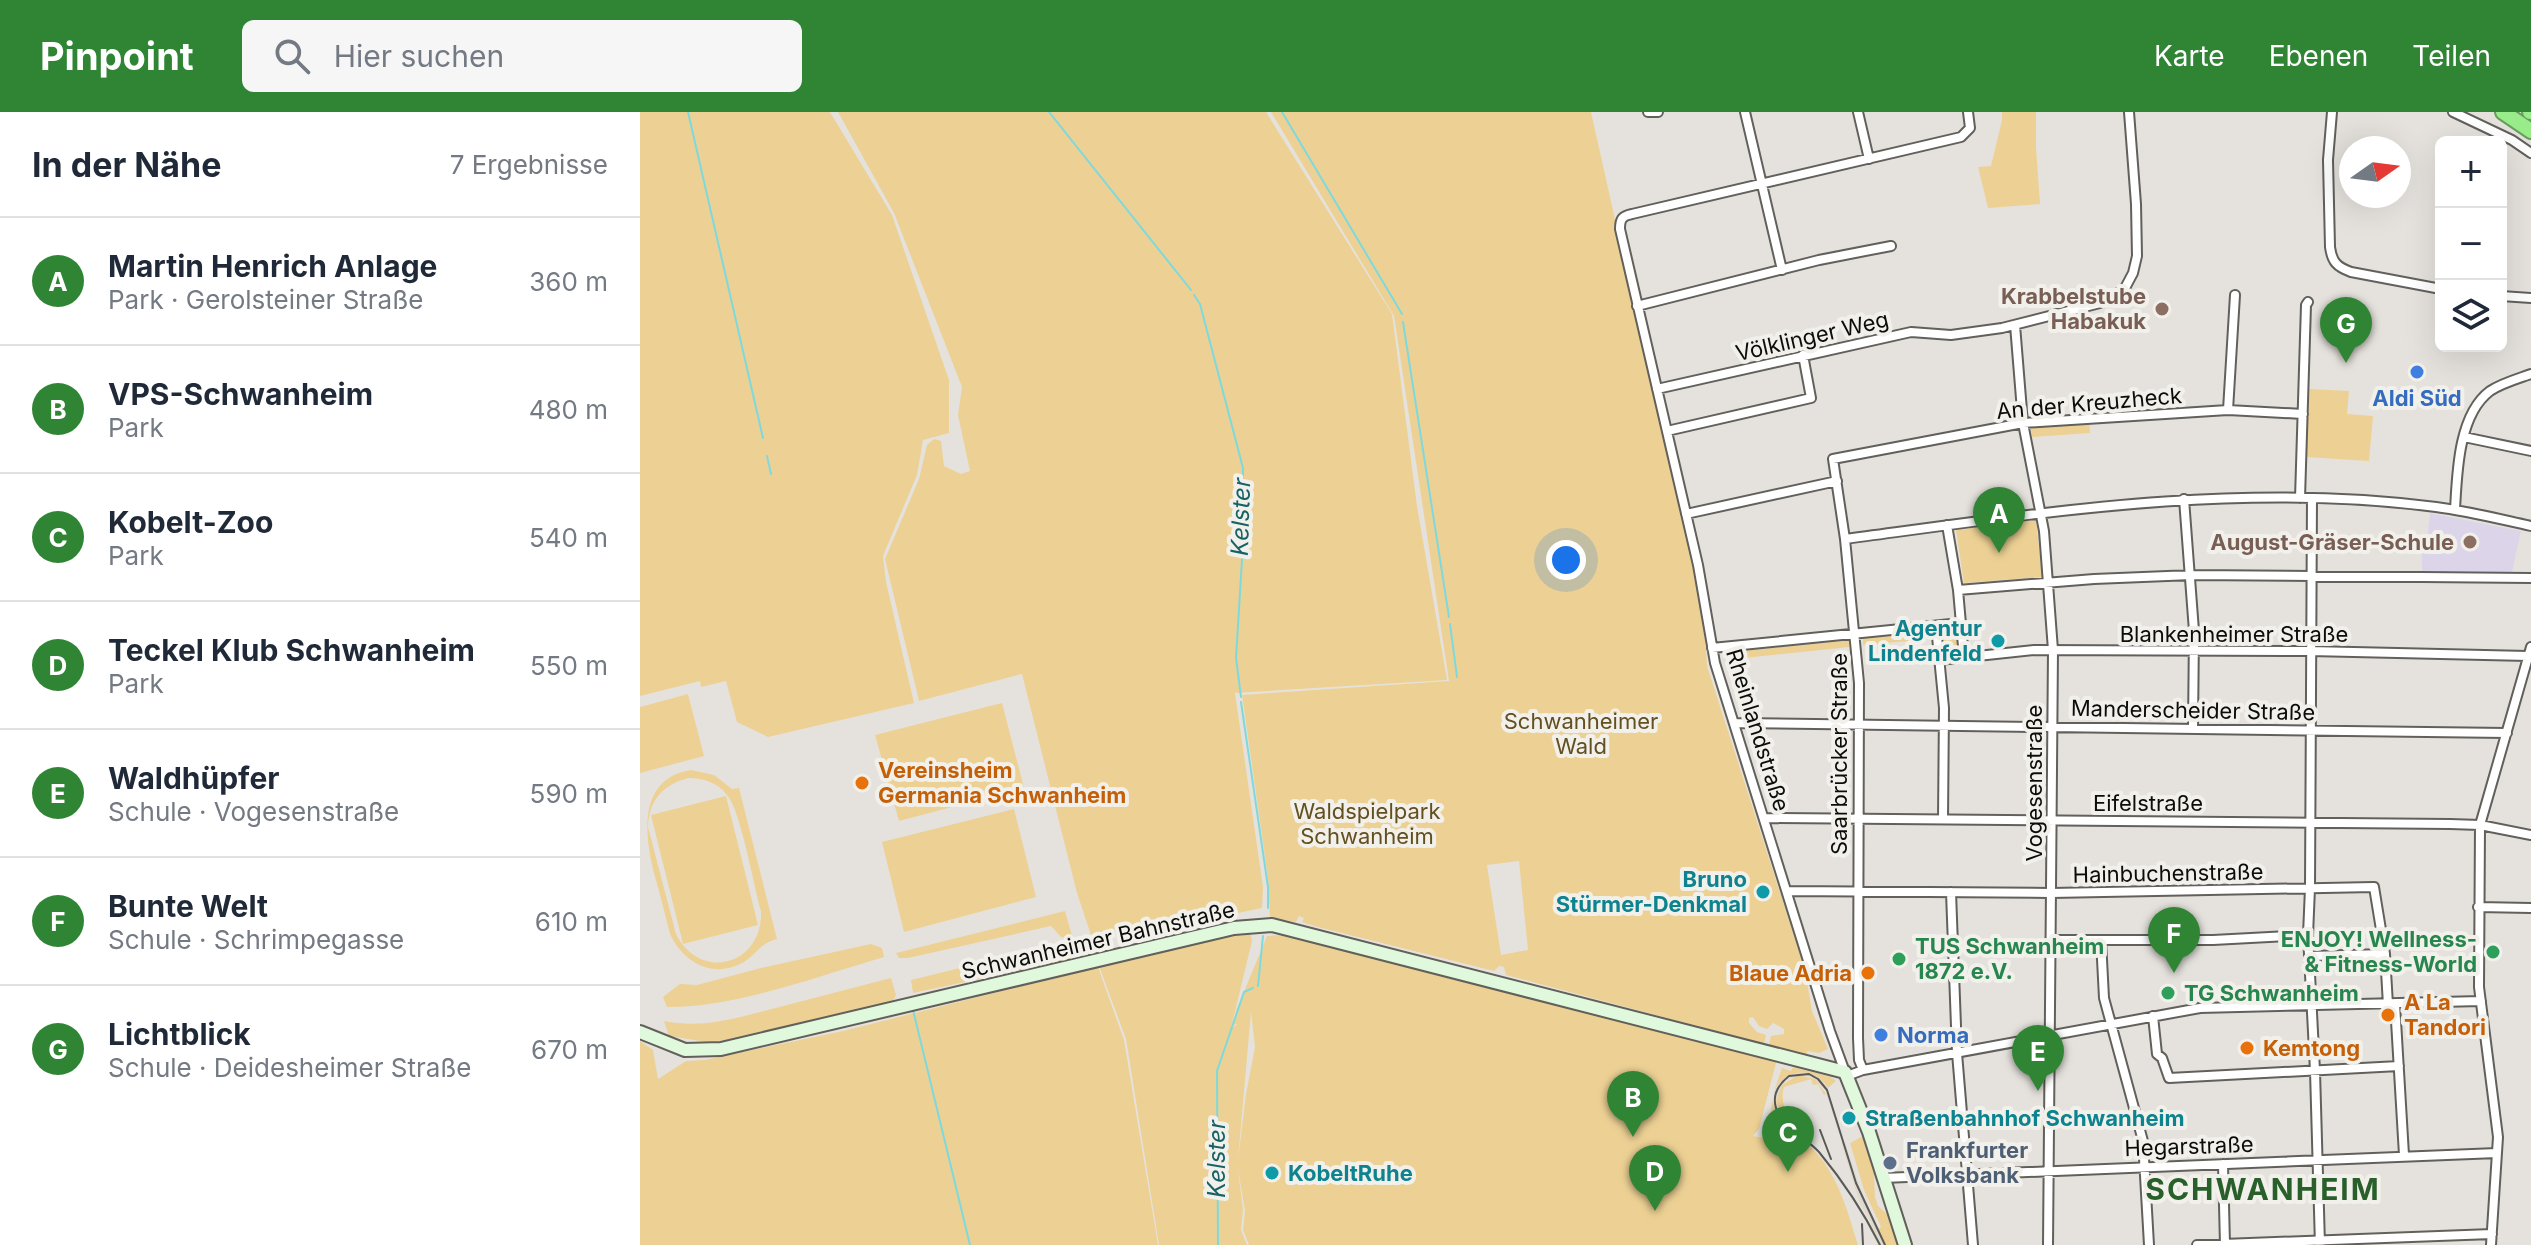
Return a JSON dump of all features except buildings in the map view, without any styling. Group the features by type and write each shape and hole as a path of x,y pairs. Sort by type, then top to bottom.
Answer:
{"highway":[{"path":"2503,112 2531,131"}],"street":[{"path":"1648,112 1658,112"},
{"path":"1745,112 1782,270"},
{"path":"1858,112 1869,159"},
{"path":"1761,184 1961,137 1970,128 1968,112"},
{"name":"Völklinger Weg","path":"1657,389 1911,332 1951,335 2015,325 2100,303 2116,295 2130,282 2136,266 2129,112"},
{"path":"2332,112 2328,160 2333,260 2338,267 2351,272 2435,288"},
{"path":"2453,112 2512,140 2531,153"},
{"name":"Rheinlandstraße","path":"1761,184 1624,216 1620,229 1707,604 1712,648 1839,1059 1869,1132 1905,1245"},
{"path":"1637,306 1891,246"},
{"path":"2228,410 2235,295"},
{"path":"2507,296 2531,298"},
{"path":"2300,498 2308,302"},
{"name":"Vogesenstraße","path":"2015,325 2023,423 2042,512 2053,650 2048,1245"},
{"path":"1667,431 1811,398 1803,355"},
{"path":"2455,510 2464,437 2473,413 2483,397 2496,388 2531,374"},
{"name":"An der Kreuzheck","path":"1833,459 2023,423 2228,410 2303,414"},
{"path":"2464,437 2531,451"},
{"name":"Saarbrücker Straße","path":"1833,459 1856,633 1859,723 1858,1051 1863,1070"},
{"path":"1686,514 1837,481"},
{"path":"2312,498 2308,935 2320,1242"},
{"path":"1845,539 2042,512 2184,499 2312,498 2455,510 2531,526"},
{"path":"2184,499 2192,575 2193,728"},
{"path":"1947,525 1958,590 1964,658"},
{"path":"1958,590 2192,575 2531,578"},
{"path":"1712,648 1961,623"},
{"path":"1936,626 1944,724 1943,819"},
{"name":"Blankenheimer Straße","path":"1940,660 2053,650 2530,652"},
{"path":"2491,1245 2497,1153 2496,1112 2481,1001 2478,907 2480,825 2530,652"},
{"name":"Manderscheider Straße","path":"1734,723 2507,733"},
{"name":"Eifelstraße","path":"1764,818 2480,825 2531,835"},
{"name":"Hainbuchenstraße","path":"1787,891 2051,893 2374,887 2385,954"},
{"path":"1951,892 1957,1053 1973,1245"},
{"path":"2478,907 2531,908"},
{"name":"Schwanheimer Bahnstraße","path":"640,1032 685,1050 721,1049 1263,924 1339,940 1846,1074"},
{"path":"2050,940 2213,940 2308,935"},
{"path":"2101,940 2102,987 2137,1109 2145,1165 2149,1245"},
{"path":"2309,956 2385,954 2399,1066 2404,1155"},
{"path":"1846,1074 2200,1008 2481,1001"},
{"path":"2153,1016 2157,1054 2162,1058 2169,1078 2399,1066"},
{"path":"1839,1059 1858,1051"},
{"name":"Hegarstraße","path":"1883,1178 2497,1153"},
{"path":"2223,1164 2225,1244"},
{"path":"2197,1245 2492,1234"}],"shaded area":[{"name":"August-Gräser-Schule","path":"2430,513 2521,531 2512,572 2422,571 2422,539 2427,539"},
{"path":"1799,1072 1814,1075 1826,1085 1842,1136 1825,1089 1811,1077 1798,1075 1785,1081 1776,1102 1780,1114 1805,1136 1803,1139 1781,1121 1774,1107 1774,1091 1783,1079"},
{"path":"1841,1142 1845,1143 1860,1188 1886,1245 1878,1245 1868,1225 1871,1223 1859,1201"}],"green space":[{"path":"640,112 830,112 892,215 949,380 949,433 923,440 917,475 883,556 886,582 914,703 768,737 737,722 726,681 701,687 700,681 640,696"},
{"path":"838,112 1266,112 1392,314 1417,506 1447,680 1235,693 1263,887 1262,908 1147,932 1092,938 1077,893 1022,674 919,701 885,559 919,479 927,445 934,439 941,441 944,466 961,474 970,471 958,415 962,387 894,213"},
{"name":"Schwanheimer Wald","path":"1271,112 1591,112 1704,617 1707,666 1805,970 1812,1011 1828,1049 1819,1053 1807,1051 1808,1058 1773,1049 1769,1045 1771,1036 1784,1034 1784,1029 1773,1023 1767,1029 1759,1026 1753,1017 1749,1018 1749,1023 1757,1032 1766,1035 1764,1044 1506,975 1504,967 1499,966 1494,971 1314,926 1302,922 1304,918 1299,916 1296,922 1270,918 1268,878 1242,695 1449,681 1394,316","holes":["1519,861 1528,950 1501,955 1487,865"]},
{"path":"2002,112 2036,112 2040,204 1988,208 1978,167 1991,166"},
{"path":"2309,389 2349,391 2347,414 2373,416 2369,461 2306,457"},
{"path":"2089,418 2090,433 2032,437 2030,424"},
{"path":"2036,520 2042,577 1964,583 1956,530"},
{"path":"1956,630 1958,652 1944,653 1942,631"},
{"path":"1931,631 1932,639 1863,645 1863,638"},
{"path":"1849,640 1849,647 1724,660 1723,653"},
{"path":"688,694 704,756 640,773 640,707"},
{"path":"1002,703 1024,788 899,821 875,735"},
{"path":"691,770 714,775 732,789 739,788 777,939 731,967 720,969 700,965 683,953 670,934 650,857 647,824 654,795 662,783","holes":["694,778 719,787 732,804 761,911 759,930 752,945 728,961 714,962 700,958 687,949 676,934 648,827 651,809 659,795 679,781"]},
{"path":"726,796 758,925 683,944 651,815"},
{"path":"1014,809 1036,897 904,932 882,842"},
{"path":"1065,911 1073,939 1061,937 1051,926 908,958 899,958 896,953"},
{"path":"1237,934 1251,935 1231,1028 1238,1024 1233,1025 1236,1011 1267,936 1281,935 1777,1059 1759,1129 1753,1136 1768,1139 1772,1100 1781,1117 1827,1167 1843,1199 1858,1245 1249,1245 1243,1230 1245,1211 1238,1169 1243,1210 1241,1230 1247,1245 1159,1245 1126,1039 1099,966","holes":["1251,1012 1255,1047 1246,1094 1238,1160"]},
{"path":"871,944 882,948 884,957 776,990 693,1006 667,1007 663,997 680,984 697,985"},
{"path":"1041,948 1069,951 1074,959 913,993 911,980"},
{"path":"1098,967 1124,1040 1158,1245 640,1245 640,1041 653,1050 658,1079 686,1061 705,1060 843,1031"},
{"path":"891,978 896,995 893,1001 748,1038 706,1042 669,1036 664,1021 711,1023"},
{"path":"1793,1067 1836,1081 1828,1088 1808,1073 1793,1074 1779,1083 1774,1091 1782,1068 1791,1071"},
{"path":"1798,1075 1815,1079 1826,1094 1818,1084 1813,1085 1811,1079 1784,1087 1786,1110 1799,1128 1805,1127 1805,1136 1784,1118 1776,1102 1782,1085"},
{"path":"1863,1136 1874,1173 1875,1197 1878,1206 1888,1215 1897,1245 1886,1245 1864,1190 1850,1143"}],"waterway":[{"path":"688,112 763,438"},
{"name":"Kelster","path":"1049,112 1191,290"},
{"path":"1282,112 1402,314"},
{"name":"Kelster","path":"1194,295 1200,304 1243,468 1236,658 1241,697"},
{"path":"1403,322 1449,617"},
{"path":"767,456 771,474"},
{"path":"1450,624 1457,677"},
{"name":"Kelster","path":"1241,702 1268,887 1268,908"},
{"name":"Kelster","path":"1258,986 1263,936"},
{"name":"Kelster","path":"1218,1245 1217,1071 1244,992 1253,988"},
{"path":"913,1010 970,1245"}],"tram line":[{"path":"1880,1245 1860,1208 1828,1163 1779,1114 1776,1094 1789,1076 1809,1074 1827,1090 1856,1183 1885,1245"},
{"path":"1820,1130 1831,1159"},
{"path":"1862,1224 1863,1245"}],"place":[{"name":"Krabbelstube Habakuk","path":"2162,309"},
{"name":"Lichtblick","path":"2346,363"},
{"name":"Aldi Süd","path":"2417,372"},
{"name":"August-Gräser-Schule","path":"2470,542"},
{"name":"Martin Henrich Anlage","path":"1999,553"},
{"name":"Agentur Lindenfeld","path":"1998,641"},
{"name":"Vereinsheim Germania Schwanheim","path":"862,783"},
{"name":"Bruno Stürmer-Denkmal","path":"1763,892"},
{"name":"ENJOY! Wellness- & Fitness-World","path":"2493,952"},
{"name":"TUS Schwanheim 1872 e.V.","path":"1899,959"},
{"name":"Blaue Adria","path":"1868,973"},
{"name":"Bunte Welt","path":"2174,973"},
{"name":"TG Schwanheim","path":"2168,993"},
{"name":"A La Tandori","path":"2388,1015"},
{"name":"Norma","path":"1881,1035"},
{"name":"Kemtong","path":"2247,1048"},
{"name":"Waldhüpfer","path":"2038,1091"},
{"name":"Straßenbahnhof Schwanheim","path":"1849,1118"},
{"name":"VPS-Schwanheim","path":"1633,1137"},
{"name":"Frankfurter Volksbank","path":"1890,1163"},
{"name":"Kobelt-Zoo","path":"1788,1172"},
{"name":"KobeltRuhe","path":"1272,1173"},
{"name":"Teckel Klub Schwanheim","path":"1655,1211"}],"district":[{"name":"SCHWANHEIM","path":"2263,1190"}],"park label":[{"name":"Waldspielpark Schwanheim","path":"1367,824"}]}
